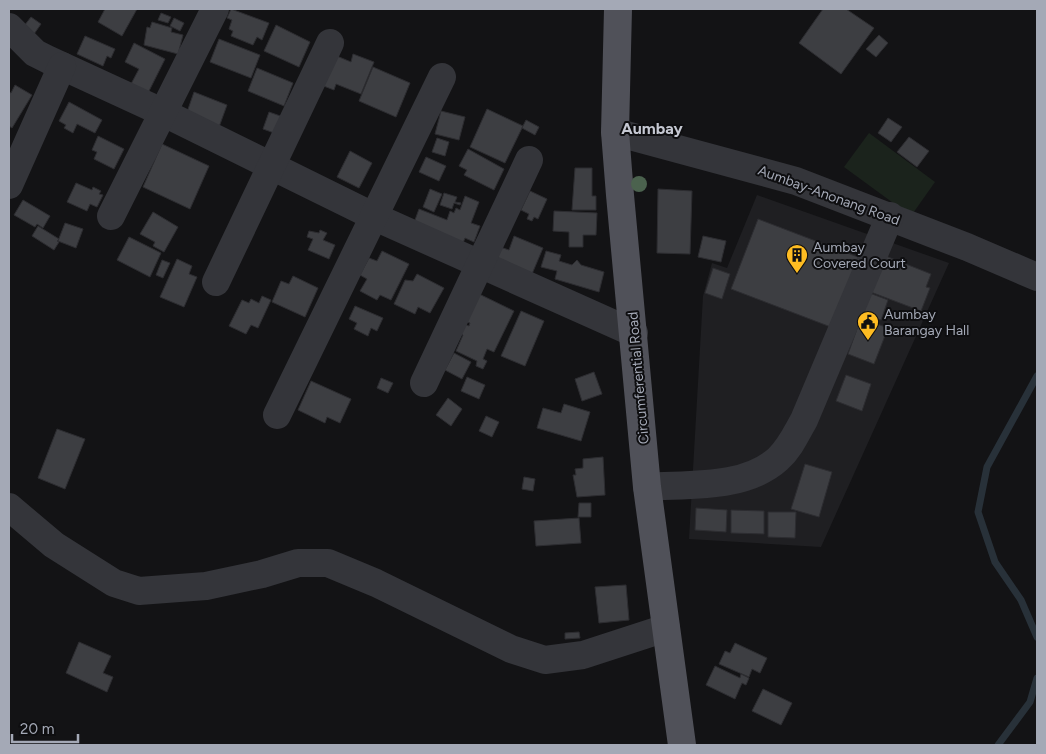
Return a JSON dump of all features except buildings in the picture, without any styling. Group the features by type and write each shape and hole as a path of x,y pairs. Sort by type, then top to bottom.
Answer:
{"main road":[{"name":"Circumferential Road","path":"618,9 615,132 647,487 682,745"}],"street":[{"path":"111,216 215,9"},
{"path":"9,27 35,53 164,113 375,217 634,333"},
{"path":"216,282 330,42"},
{"path":"9,184 62,66"},
{"path":"277,415 442,77"},
{"name":"Aumbay-Anonang Road","path":"615,132 796,182 890,216 1037,276"},
{"path":"424,383 478,264 529,160"},
{"path":"647,487 738,479 767,468 779,458 793,442 804,420 890,216"},
{"path":"9,507 54,544 106,578 139,591 206,586 262,574 298,562 328,563 376,583 511,649 545,660 583,655 666,628"}],"shaded area":[{"path":"869,133 935,182 911,216 844,167"},
{"path":"757,195 949,263 821,547 689,539 703,296 712,263 727,268"}],"waterway":[{"path":"1037,376 987,467 978,512 995,562 1021,600 1037,637"},
{"path":"998,745 1030,702 1037,678"}],"place":[{"name":"Aumbay Covered Court","path":"797,274"},
{"name":"Aumbay Barangay Hall","path":"868,341"}],"district":[{"name":"Aumbay","path":"652,128"}]}
